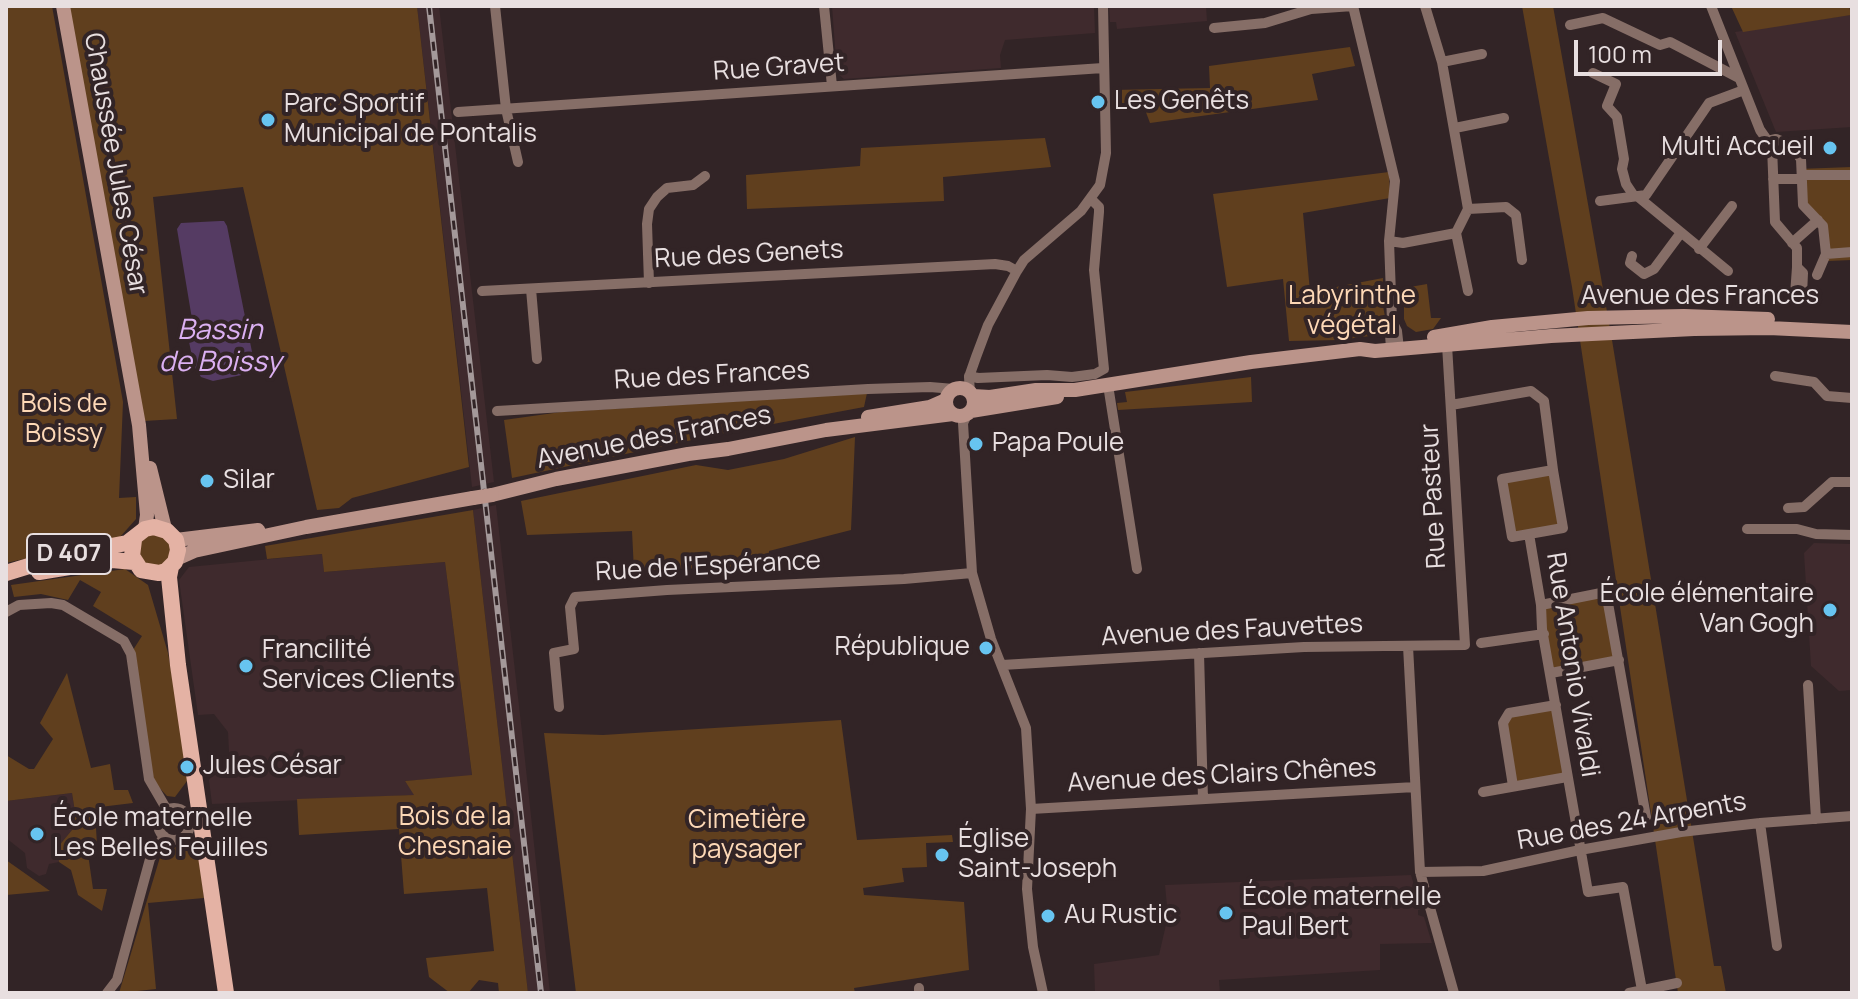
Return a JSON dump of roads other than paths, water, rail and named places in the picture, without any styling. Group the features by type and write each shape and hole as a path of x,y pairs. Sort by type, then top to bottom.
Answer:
{"main road":[{"name":"Chaussée Jules César","path":"63,6 139,425 147,515 139,534"},
{"name":"Avenue des Frances","path":"1443,340 1500,327 1588,318 1652,316 1852,322"},
{"name":"Avenue des Frances","path":"306,527 492,495 556,479 960,404 1048,398 1075,390 1251,362 1418,340 1694,329 1769,328 1852,332"},
{"name":"Chaussée Jules César","path":"139,425 170,535"},
{"path":"154,527 170,535 306,527 188,553 163,572 151,574 141,570 134,562 131,551 139,534 154,527"},
{"name":"D 407","path":"6,574 68,554 121,545 139,534"},
{"path":"170,535 174,563 169,577 178,665 226,993"},
{"name":"D 407","path":"6,574 112,560 134,562"},
{"path":"151,574 159,588 178,665"}],"street":[{"path":"495,6 506,109 518,162"},
{"path":"824,6 832,86"},
{"path":"1043,993 1033,947 1027,889 1031,809 1026,728 983,614 972,573 960,404 988,325 1024,260 1081,211 1100,185 1105,159 1103,6"},
{"path":"1218,24 1265,23 1311,9 1353,6 1395,181 1389,241 1395,344"},
{"path":"1425,6 1442,62 1468,209 1456,233 1468,291"},
{"path":"1711,6 1764,137 1772,147 1775,222 1797,248 1797,267"},
{"path":"1570,25 1603,18 1660,45 1670,42 1739,78"},
{"path":"1442,62 1482,54"},
{"name":"Rue Gravet","path":"458,112 1103,68"},
{"path":"1593,73 1616,84 1607,106 1617,117 1626,184 1635,196 1728,271"},
{"path":"1600,201 1646,195 1709,103 1744,90"},
{"path":"1455,128 1504,118"},
{"path":"1764,137 1791,145 1801,159 1803,205 1823,226 1826,254 1817,275"},
{"path":"1773,179 1852,175"},
{"path":"649,283 649,209 667,188 693,185 705,176"},
{"path":"969,376 1072,377 1095,374 1104,369 1094,270 1099,207 1091,199"},
{"path":"1699,249 1732,206"},
{"path":"1468,209 1506,207 1516,215 1522,260"},
{"path":"1792,243 1818,220"},
{"path":"1389,241 1403,243 1456,233"},
{"path":"1632,256 1630,263 1644,274 1654,269 1680,234"},
{"path":"1826,254 1852,252"},
{"name":"Rue des Genets","path":"482,291 995,264 1017,271"},
{"path":"531,289 537,359"},
{"name":"Rue Pasteur","path":"1443,340 1451,405 1465,645"},
{"path":"1775,376 1814,382 1827,396 1852,398"},
{"path":"1108,385 1137,569"},
{"name":"Rue des Frances","path":"497,411 930,387 960,404"},
{"path":"1451,405 1531,391 1544,401 1563,528 1512,537 1502,479 1553,470"},
{"path":"1788,508 1804,507 1832,482 1852,482"},
{"path":"1747,529 1797,529 1816,534 1852,535"},
{"name":"Rue Antonio Vivaldi","path":"1529,534 1588,892 1623,887 1642,990"},
{"name":"Rue de l'Espérance","path":"559,707 554,653 574,649 570,607 575,597 972,573"},
{"path":"1541,605 1606,592 1646,817 1640,818"},
{"path":"6,612 19,605 63,605 124,641 131,654 149,779 167,810"},
{"path":"1481,643 1544,634"},
{"name":"Avenue des Fauvettes","path":"1002,665 1304,647 1465,645"},
{"path":"1408,646 1420,872 1454,993"},
{"path":"1199,653 1203,799"},
{"path":"1551,673 1619,660"},
{"path":"1808,685 1816,819"},
{"path":"1513,786 1503,723 1509,713 1556,705"},
{"path":"1483,792 1567,777"},
{"path":"181,810 198,786"},
{"name":"Avenue des Clairs Chênes","path":"1031,809 1415,787"},
{"path":"181,810 167,810 160,816 158,824 164,836 171,840 184,837 205,848"},
{"path":"181,810 190,823 184,837"},
{"name":"Rue des 24 Arpents","path":"1420,872 1483,871 1681,832 1852,816"},
{"path":"1760,823 1777,946"},
{"path":"107,993 117,980 150,859 164,836"},
{"path":"1629,993 1677,983"}],"water":[{"name":"Bassin de Boissy","path":"224,221 256,372 213,381 201,377 194,366 188,337 194,331 177,229 181,223"}],"railway":[{"path":"429,6 541,993"}],"place":[{"name":"Les Genêts","path":"1098,102"},
{"name":"Parc Sportif Municipal de Pontalis","path":"268,120"},
{"name":"Multi Accueil","path":"1830,148"},
{"name":"Papa Poule","path":"976,444"},
{"name":"Silar","path":"207,481"},
{"name":"École élémentaire Van Gogh","path":"1830,610"},
{"name":"République","path":"986,648"},
{"name":"Francilité Services Clients","path":"246,666"},
{"name":"Jules César","path":"187,767"},
{"name":"École maternelle Les Belles Feuilles","path":"37,834"},
{"name":"Église Saint-Joseph","path":"942,855"},
{"name":"École maternelle Paul Bert","path":"1226,913"},
{"name":"Au Rustic","path":"1048,916"}],"park label":[{"name":"Labyrinthe végétal","path":"1352,312"},
{"name":"Bois de Boissy","path":"64,420"},
{"name":"Bois de la Chesnaie","path":"455,833"},
{"name":"Cimetière paysager","path":"747,836"}]}
